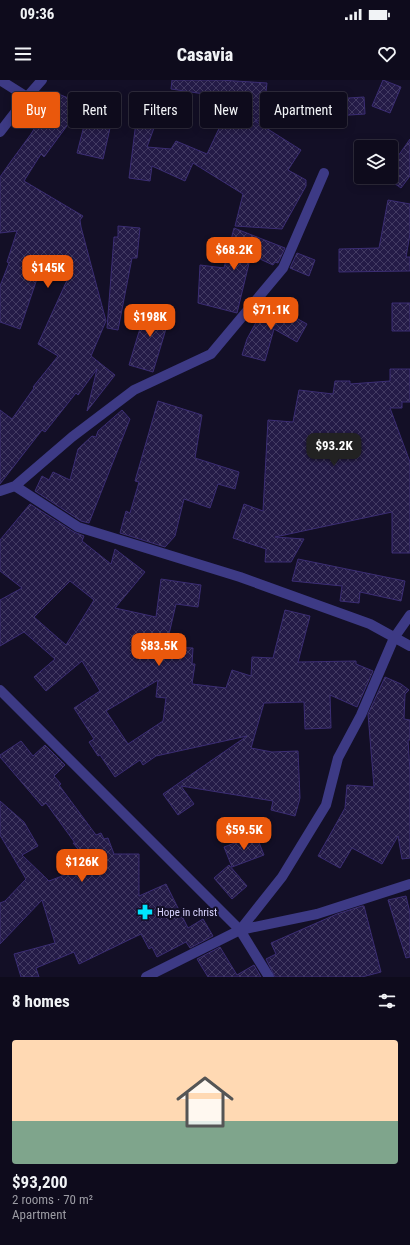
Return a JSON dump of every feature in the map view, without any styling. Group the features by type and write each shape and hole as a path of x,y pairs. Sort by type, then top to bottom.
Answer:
{"street":[{"path":"0,80 19,92"},
{"path":"31,92 42,80"},
{"path":"0,132 12,116"},
{"path":"0,491 15,486 72,437 134,390 211,354 283,268 324,172"},
{"path":"15,486 78,527 240,577 370,624 410,646"},
{"path":"240,930 282,877 326,805 338,758 362,715 394,638 410,615"},
{"path":"0,690 240,930 269,977"},
{"path":"146,977 240,930 317,914 410,884"}],"building":[{"path":"172,80 220,80 267,83 266,92 260,92 260,121 255,121 260,124 260,128 266,128 301,150 288,170 306,180 306,186 282,229 235,226 243,194 193,163 185,181 152,166 150,181 129,178 135,128 154,128 147,147 171,149 176,141 207,154 219,128 252,128 252,92 200,92 200,93 171,89"},
{"path":"383,80 401,87 390,113 372,106"},
{"path":"60,95 68,98 68,124 44,157 41,154 24,181 83,216 80,220 81,227 106,321 91,356 115,375 87,411 97,369 78,395 76,393 45,432 42,430 0,484 0,410 12,419 34,388 33,387 58,356 38,344 73,267 45,255 20,329 0,322 0,286 9,263 7,262 17,231 0,233 0,177 35,128 60,128"},
{"path":"364,97 365,114 347,115 347,98"},
{"path":"83,128 110,128 103,159 77,153"},
{"path":"410,139 410,176 401,188 395,184 398,184 398,156"},
{"path":"388,200 410,204 410,234 406,257 410,257 410,271 339,272 339,249 379,248"},
{"path":"118,226 140,228 137,258 132,258 118,330 107,328 114,237 118,237"},
{"path":"234,228 285,248 278,263 275,262 273,265 251,255 237,313 198,303 200,265 224,268"},
{"path":"297,253 315,260 309,276 290,268"},
{"path":"267,302 307,324 297,342 274,329 265,361 242,355 247,339"},
{"path":"392,303 410,303 410,331 392,331"},
{"path":"147,305 172,309 153,372 129,365"},
{"path":"390,369 410,369 410,402 402,402 402,408 390,408 410,462 410,553 392,553 392,512 275,537 304,539 291,562 265,562 266,549 233,538 244,504 263,511 268,420 293,422 299,390 333,394 335,381 350,381 350,384 390,381"},
{"path":"158,401 202,415 195,458 239,472 235,489 218,484 210,508 184,499 175,536 165,547 120,533 126,511 130,513 139,482 135,481"},
{"path":"122,410 130,419 89,523 81,521 35,491 42,476 49,480 53,472 70,480 78,449 92,436 96,437 98,431"},
{"path":"30,504 74,532 84,536 82,541 111,564 115,549 145,572 115,608 156,617 161,579 201,585 198,607 176,604 166,647 193,648 192,664 195,664 192,684 226,688 232,670 251,676 252,657 273,658 285,610 310,616 298,662 356,661 356,664 373,671 357,707 330,695 331,728 305,729 304,702 264,703 251,748 272,752 298,751 300,798 295,816 271,810 273,801 181,786 194,804 178,815 163,794 247,736 156,756 143,765 140,760 115,777 89,742 94,739 74,708 100,691 82,661 46,691 34,677 55,659 24,632 0,646 0,600 22,588 0,571 0,540","holes":["70,581 94,600 66,645 34,617","158,680 156,697 166,698 163,721 128,744 106,711"]},
{"path":"298,559 405,581 401,601 360,592 359,603 340,601 342,586 292,581"},
{"path":"385,677 401,684 409,690 405,694 404,719 410,720 410,740 408,740 410,772 410,858 402,859 398,836 382,864 352,848 340,868 318,856 345,808 347,785 374,787 368,714"},
{"path":"21,741 33,756 45,745 65,765 54,776 96,835 101,833 104,839 108,838 114,854 139,854 139,896 166,884 188,928 203,919 213,936 190,948 186,942 157,957 152,947 149,949 141,934 79,964 74,952 36,968 39,977 21,977 14,954 55,943 42,900 0,944 0,903 5,901 26,879 0,835 0,801 24,822 38,846 22,855 49,881 75,871 72,865 83,855 46,803 42,806 0,757 0,755"},
{"path":"256,835 264,855 232,867 224,847"},
{"path":"229,865 247,886 232,899 214,878"},
{"path":"406,896 410,913 410,957 406,958 388,900"},
{"path":"364,906 381,972 362,977 275,977 266,959 276,954 271,943 337,914"},
{"path":"220,947 237,975 254,965 261,977 208,977 197,959"}],"place":[{"name":"Hope in christ","path":"145,912"}]}
